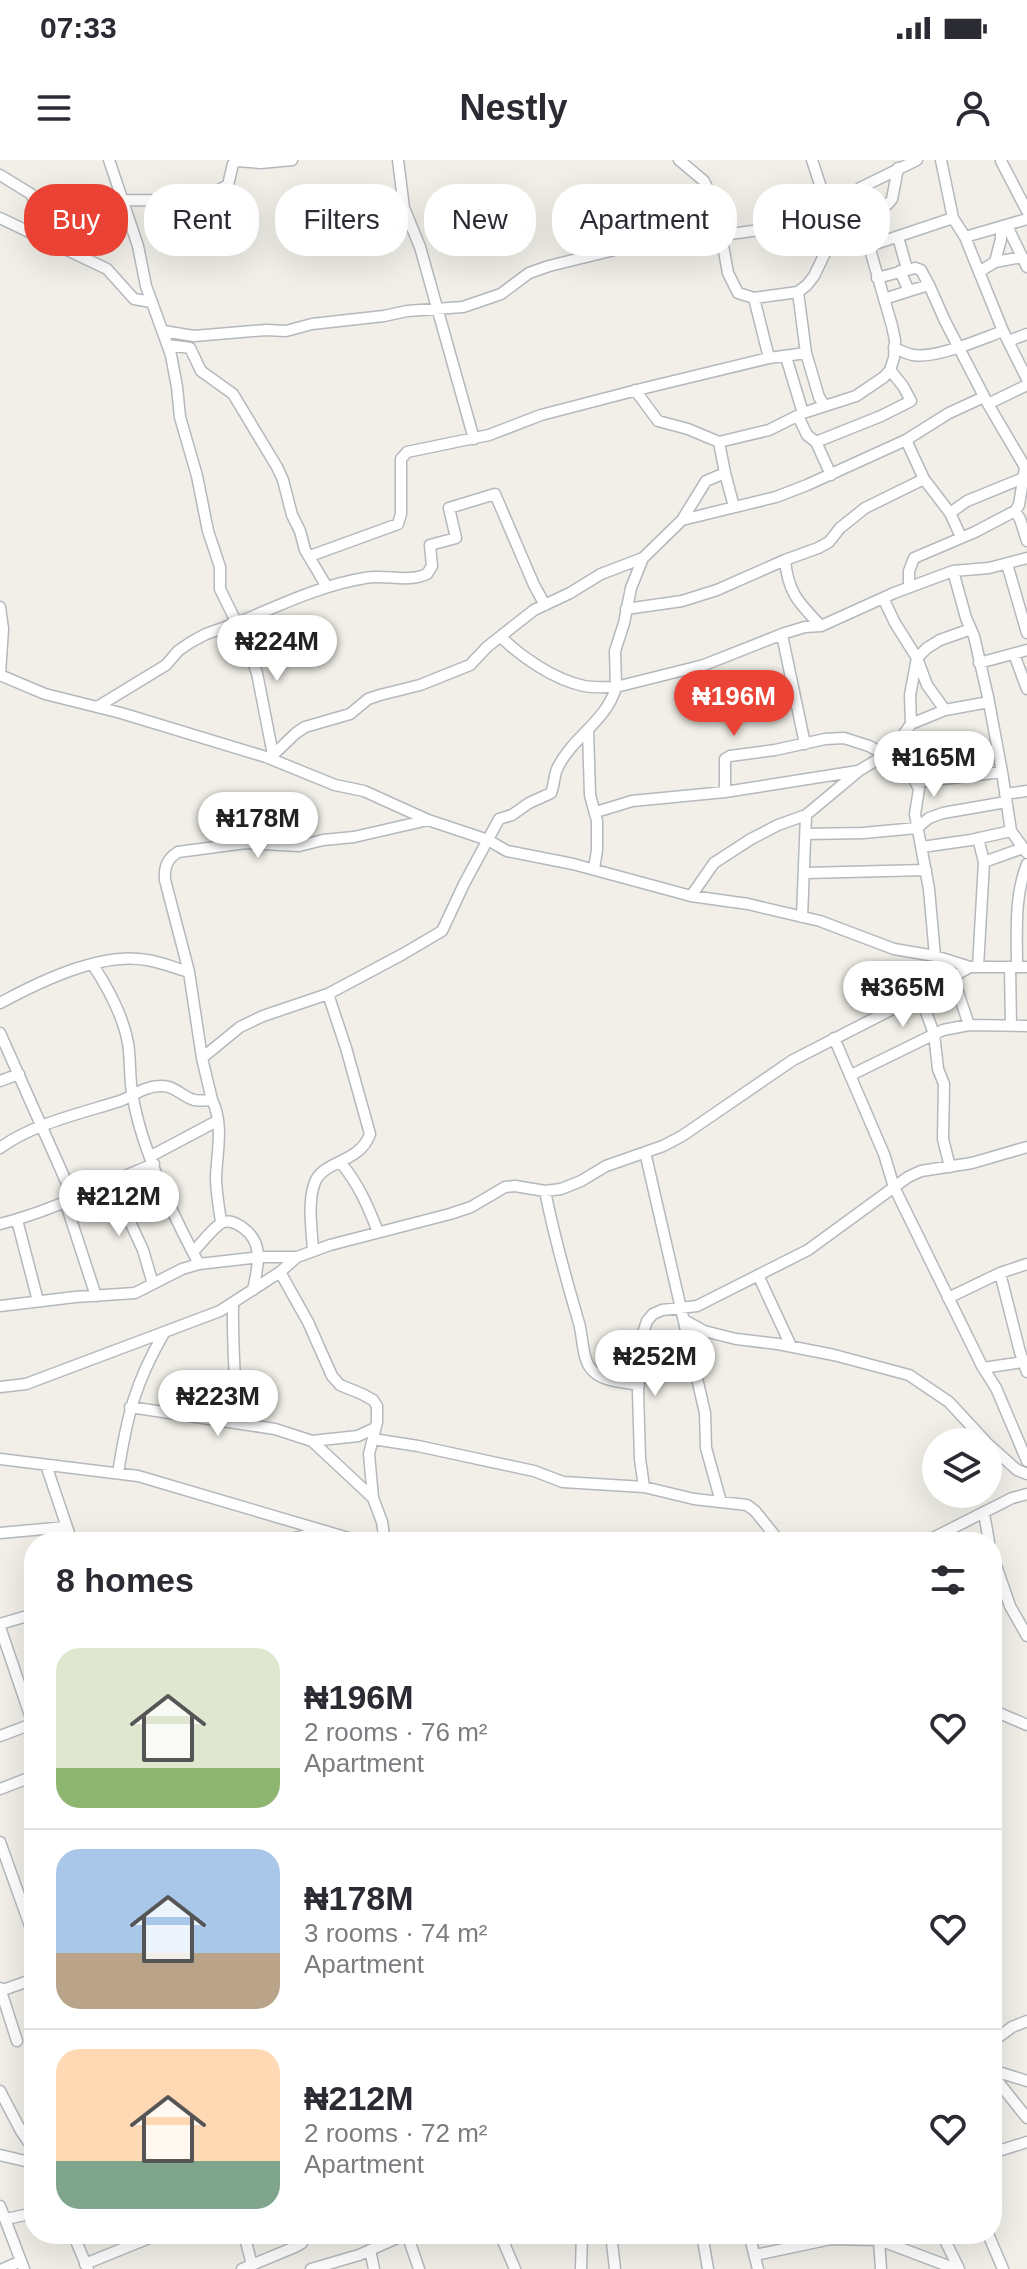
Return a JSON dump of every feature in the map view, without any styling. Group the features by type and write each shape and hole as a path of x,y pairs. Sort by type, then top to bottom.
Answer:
{"street":[{"path":"109,160 117,184"},
{"path":"128,200 204,196 228,185 233,164 237,161 261,163 292,160"},
{"path":"398,160 404,208 420,247 474,439"},
{"path":"679,160 705,184"},
{"path":"812,160 820,184"},
{"path":"868,184 917,160"},
{"path":"682,520 786,493 831,475 906,440 949,413 986,401 1027,382 965,237 953,218 941,160"},
{"path":"1001,161 1027,211"},
{"path":"890,201 898,168"},
{"path":"0,175 24,190"},
{"path":"128,217 146,286 168,345 180,417 220,567 220,589 257,673 269,756"},
{"path":"0,218 24,229"},
{"path":"635,390 658,421 719,442 769,430 800,414 856,396 890,370 894,348 892,326 869,246 953,218"},
{"path":"965,237 1027,219"},
{"path":"995,262 1004,226"},
{"path":"979,272 995,262 1024,262 1004,226"},
{"path":"898,237 909,291"},
{"path":"80,256 107,269 134,299 152,302"},
{"path":"163,331 194,336 286,331 312,324 463,307 483,302 509,289 529,273 590,256"},
{"path":"725,256 734,287 744,296 754,298 798,292 814,276 824,256"},
{"path":"877,278 915,268 926,277 986,401 1026,466 1021,479 1020,519 1027,541"},
{"path":"884,299 929,285"},
{"path":"798,292 806,353 824,405"},
{"path":"754,298 769,358"},
{"path":"894,348 915,355 1027,334"},
{"path":"194,336 190,348 201,371 233,394 277,467 305,550 327,587"},
{"path":"168,345 190,348"},
{"path":"310,556 398,524 401,519 403,455 474,439 541,415 635,390 769,358 806,353"},
{"path":"786,357 807,435 816,442 831,475"},
{"path":"816,442 911,401 890,370"},
{"path":"906,440 924,479 950,513 961,537"},
{"path":"719,442 734,507"},
{"path":"269,756 305,727 350,714 368,699 420,685 470,665 519,620 601,574 643,558 682,520 706,481 725,473"},
{"path":"626,609 682,601 717,590 818,548 829,542 840,528 865,508 924,479"},
{"path":"950,513 967,501 1021,479"},
{"path":"97,707 166,665 191,642 222,627 327,587 368,577 412,578 427,574 432,566 430,545 456,538 449,508 495,494 545,605"},
{"path":"909,586 909,571 914,558 975,532 1020,507"},
{"path":"202,1058 240,1027 328,994 442,931 499,819 551,793 558,768 613,697 616,687 615,651 631,588 643,558"},
{"path":"501,637 516,652 536,662 547,672 587,686 616,687 704,665 805,627 821,626 909,586 953,571 989,568 1027,558"},
{"path":"785,560 789,588 821,626"},
{"path":"1007,564 1027,633"},
{"path":"953,571 989,702 1011,831 1025,850 984,862"},
{"path":"883,598 917,658 927,685 945,710"},
{"path":"0,607 3,629 0,675 45,694 269,756 335,785 386,799 428,820 488,840 507,851 594,869 691,896 748,904 802,917 894,949 974,967 1018,967"},
{"path":"911,724 910,695 917,658 940,640 971,629"},
{"path":"782,635 805,744"},
{"path":"979,663 1027,650"},
{"path":"1014,654 1027,689"},
{"path":"691,896 714,863 751,839 806,815 860,770 889,753 911,724 945,710 989,702"},
{"path":"588,731 589,784 596,812 594,869"},
{"path":"725,792 725,761 728,757 844,738 889,753 917,782 919,789 915,805 917,828 934,923 935,956"},
{"path":"596,812 632,801 725,792 860,770"},
{"path":"917,782 1002,772"},
{"path":"807,834 917,828 929,818 943,813 1027,791"},
{"path":"802,917 806,815"},
{"path":"221,1222 216,1186 219,1158 216,1107 202,1058 189,972 165,880 164,870 170,857 178,852 246,843 299,846 428,820"},
{"path":"922,847 1011,831"},
{"path":"974,967 984,862 978,838"},
{"path":"1011,1026 1018,967 1017,907 1027,864"},
{"path":"805,873 926,870"},
{"path":"0,1003 31,987 93,965 121,959 145,959 189,972"},
{"path":"93,965 115,1004 128,1040 132,1096 152,1160 199,1264"},
{"path":"0,1306 135,1293 182,1269 199,1264 260,1257 297,1257 471,1207 505,1187 545,1191 571,1186 606,1166 682,1136 793,1060 974,967"},
{"path":"953,977 969,1025"},
{"path":"313,1251 311,1210 314,1185 320,1173 360,1149 370,1134 328,994"},
{"path":"920,995 934,1034 938,1069 944,1084 943,1139 950,1167"},
{"path":"851,1075 943,1030 969,1025 1027,1026"},
{"path":"0,1033 69,1199 96,1296"},
{"path":"834,1038 884,1154 894,1187 983,1368 996,1388 1027,1461"},
{"path":"0,1081 19,1074"},
{"path":"0,1148 41,1127 145,1089 160,1086 173,1088 193,1100 212,1100"},
{"path":"0,1223 17,1220 111,1181 217,1121"},
{"path":"644,1487 640,1459 639,1385 643,1333 653,1314 697,1306 808,1250 921,1171 950,1167 1027,1147"},
{"path":"645,1152 705,1413 706,1448 721,1502"},
{"path":"341,1163 357,1182 378,1232"},
{"path":"111,1181 143,1250 153,1284"},
{"path":"545,1191 587,1363 594,1373 604,1378 639,1385"},
{"path":"17,1220 38,1301"},
{"path":"193,1252 221,1222 230,1221 240,1226 252,1236 260,1257 253,1290"},
{"path":"0,1387 26,1384 220,1311 280,1272 297,1257"},
{"path":"948,1298 1000,1273 1027,1264"},
{"path":"280,1272 332,1376 340,1385 373,1400 377,1406 369,1454 373,1498 384,1532"},
{"path":"983,1368 1025,1367 1022,1337 1000,1273"},
{"path":"758,1275 791,1346"},
{"path":"233,1303 231,1348 236,1422"},
{"path":"684,1320 704,1331 736,1339 791,1346 909,1375 949,1402 973,1428"},
{"path":"118,1473 130,1407 142,1374 164,1333"},
{"path":"130,1407 275,1429 312,1441 373,1498"},
{"path":"312,1441 374,1434 534,1471 563,1482 644,1487 694,1499 747,1505 772,1532"},
{"path":"358,1436 369,1454"},
{"path":"1002,1456 1017,1470 1027,1474"},
{"path":"0,1459 118,1473 171,1485 324,1531"},
{"path":"46,1465 68,1532"},
{"path":"945,1532 1012,1498 1027,1494"},
{"path":"984,1513 987,1532"},
{"path":"0,1533 66,1527"},
{"path":"1002,1583 1010,1606 1027,1636"},
{"path":"24,1618 0,1626 24,1699"},
{"path":"1002,1714 1027,1725"},
{"path":"0,1736 24,1729"},
{"path":"0,1789 24,1780"},
{"path":"0,1842 4,1868 24,1914"},
{"path":"17,2041 0,1990 24,1982"},
{"path":"1002,2034 1027,2021"},
{"path":"1002,2075 1027,2081"},
{"path":"1002,2085 1027,2118"},
{"path":"0,2091 24,2135"},
{"path":"1002,2150 1027,2142"},
{"path":"0,2155 24,2161"},
{"path":"0,2206 22,2265 3,2269"},
{"path":"6,2219 24,2215"},
{"path":"78,2244 86,2266 136,2244"},
{"path":"245,2244 247,2267 269,2264 300,2244"},
{"path":"311,2269 328,2267 384,2244"},
{"path":"410,2244 419,2269"},
{"path":"504,2244 515,2269"},
{"path":"581,2269 582,2244"},
{"path":"612,2244 615,2269"},
{"path":"704,2244 708,2269"},
{"path":"752,2244 758,2269"},
{"path":"755,2255 789,2244"},
{"path":"879,2244 881,2269"},
{"path":"892,2244 934,2264 958,2269"},
{"path":"947,2244 958,2269"},
{"path":"992,2244 1003,2269"},
{"path":"370,2250 374,2269"}]}
